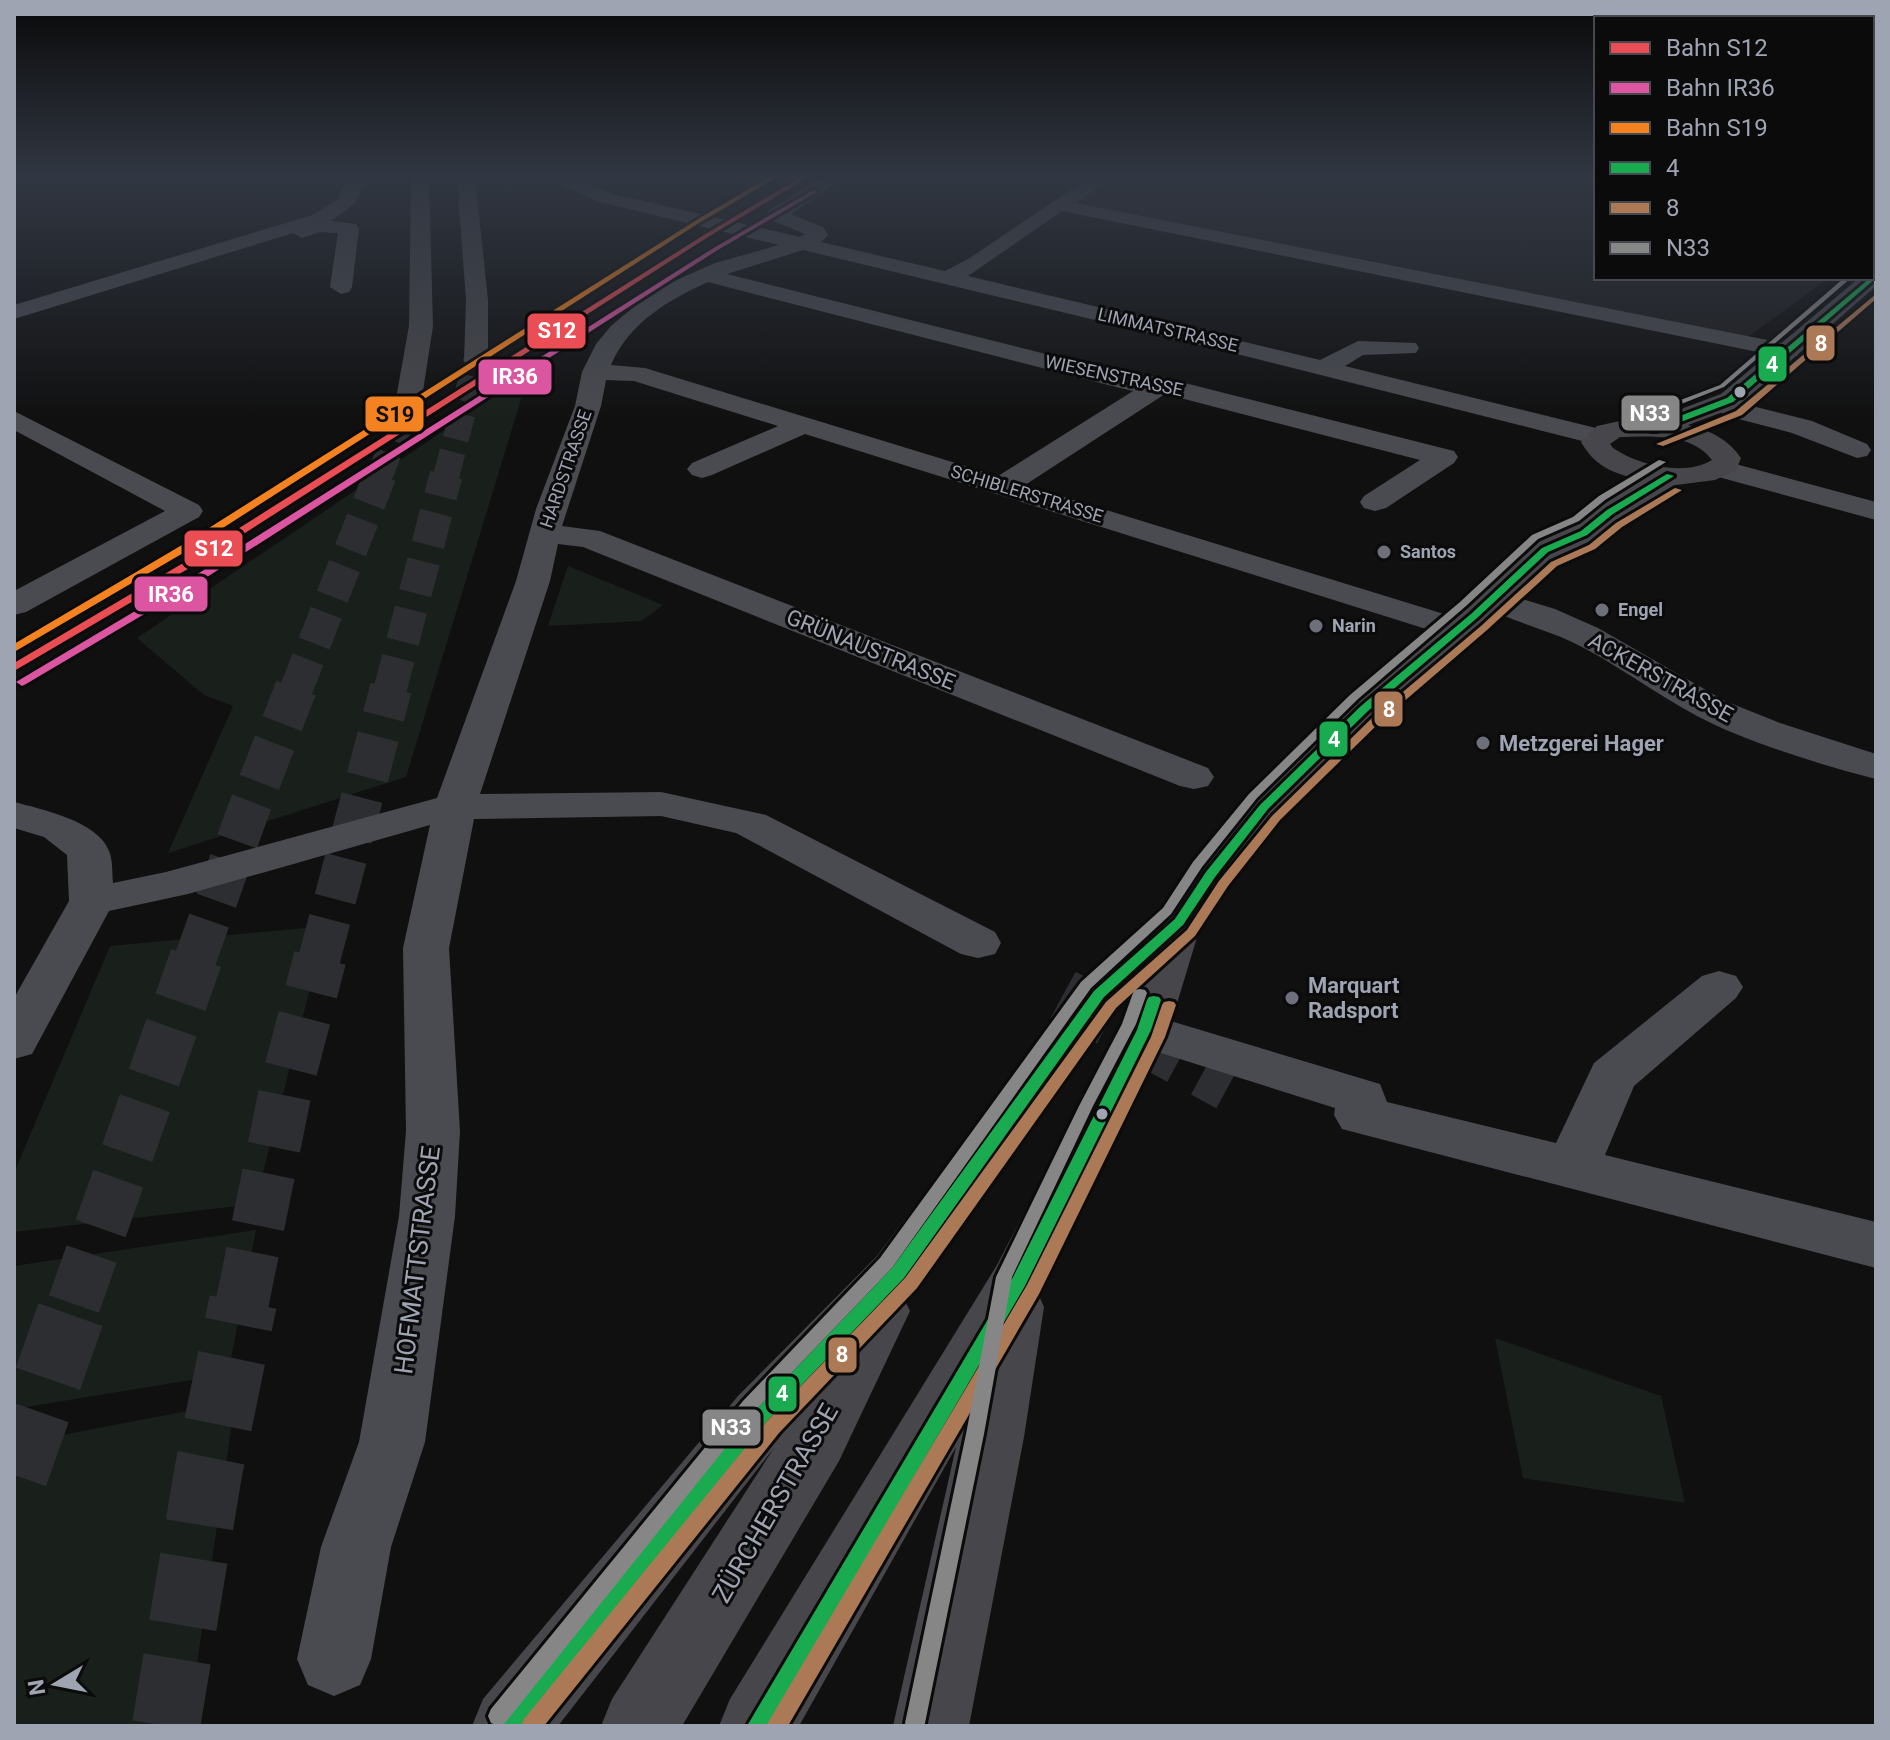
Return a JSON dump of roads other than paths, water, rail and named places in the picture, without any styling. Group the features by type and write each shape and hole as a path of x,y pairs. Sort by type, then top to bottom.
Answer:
{"main road":[{"path":"408,404 419,349 421,258"},
{"path":"473,258 477,300 476,361"},
{"path":"1654,429 1731,405 1868,280"},
{"path":"1718,457 1691,435 1654,429 1620,429 1604,448 1637,470 1670,476 1701,475 1718,457 1731,405"},
{"name":"ZÜRCHERSTRASSE","path":"1545,550 1557,525 1591,493 1607,469 1604,448"},
{"name":"ZÜRCHERSTRASSE","path":"510,1726 761,1416 898,1273 1099,994 1179,922 1210,875 1264,807 1365,708 1493,600 1545,550 1584,533 1624,503 1670,476"},
{"name":"ZÜRCHERSTRASSE","path":"757,1726 1019,1281 1144,1030 1179,922"},
{"name":"ZÜRCHERSTRASSE","path":"639,1726 816,1440 898,1273"},
{"path":"931,1726 991,1437 1019,1281"}],"street":[{"path":"14,312 191,258"},
{"path":"341,287 345,258"},
{"name":"HARDSTRASSE","path":"455,807 533,581 545,533 588,406 595,372 608,344 631,318 662,295 705,275 758,258"},
{"name":"LIMMATSTRASSE","path":"864,258 1324,368 1604,448"},
{"path":"948,278 984,258"},
{"path":"1325,258 1788,351"},
{"name":"WIESENSTRASSE","path":"705,275 1129,383 1161,385 1444,457 1375,502"},
{"path":"1324,368 1358,348 1407,348"},
{"path":"1001,487 1161,385 1160,373 1189,362"},
{"name":"SCHIBLERSTRASSE","path":"595,372 636,373 1458,629"},
{"path":"1731,405 1802,427 1857,450"},
{"path":"14,419 188,511 14,605"},
{"path":"702,469 801,426"},
{"path":"1718,457 1876,511"},
{"name":"GRÜNAUSTRASSE","path":"545,533 589,538 1194,777"},
{"name":"ACKERSTRASSE","path":"1493,600 1543,616 1586,635 1712,709 1766,731 1876,767"},
{"path":"92,901 172,884 416,815 455,807 661,804 751,824 978,943"},
{"name":"HOFMATTSTRASSE","path":"334,1659 356,1547 392,1442 427,1216 433,1131 426,948 455,807"},
{"path":"14,815 59,828 88,851 92,901 14,1042"},
{"path":"1572,1168 1612,1076 1719,987"},
{"path":"1144,1030 1361,1097 1361,1115 1876,1245"}],"tunnel":[{"path":"446,477 476,361"},
{"path":"379,477 408,404"},
{"path":"296,690 380,475"},
{"path":"390,690 446,475"},
{"path":"195,960 296,688"},
{"path":"319,960 391,688"},
{"path":"74,1304 196,958"},
{"path":"242,1304 286,1088 320,958"},
{"path":"1063,995 1229,1085"},
{"path":"14,1475 75,1302"},
{"path":"166,1726 208,1473 243,1302"}],"rail line":[{"name":"S19","path":"14,649 186,547 640,258"},
{"name":"S12","path":"14,668 194,561 671,258"},
{"name":"IR36","path":"22,682 203,575 701,258"}],"place":[{"name":"Santos","path":"1384,552"},
{"name":"Engel","path":"1602,610"},
{"name":"Narin","path":"1316,626"},
{"name":"Metzgerei Hager","path":"1483,743"},
{"name":"Marquart Radsport","path":"1292,998"}]}
